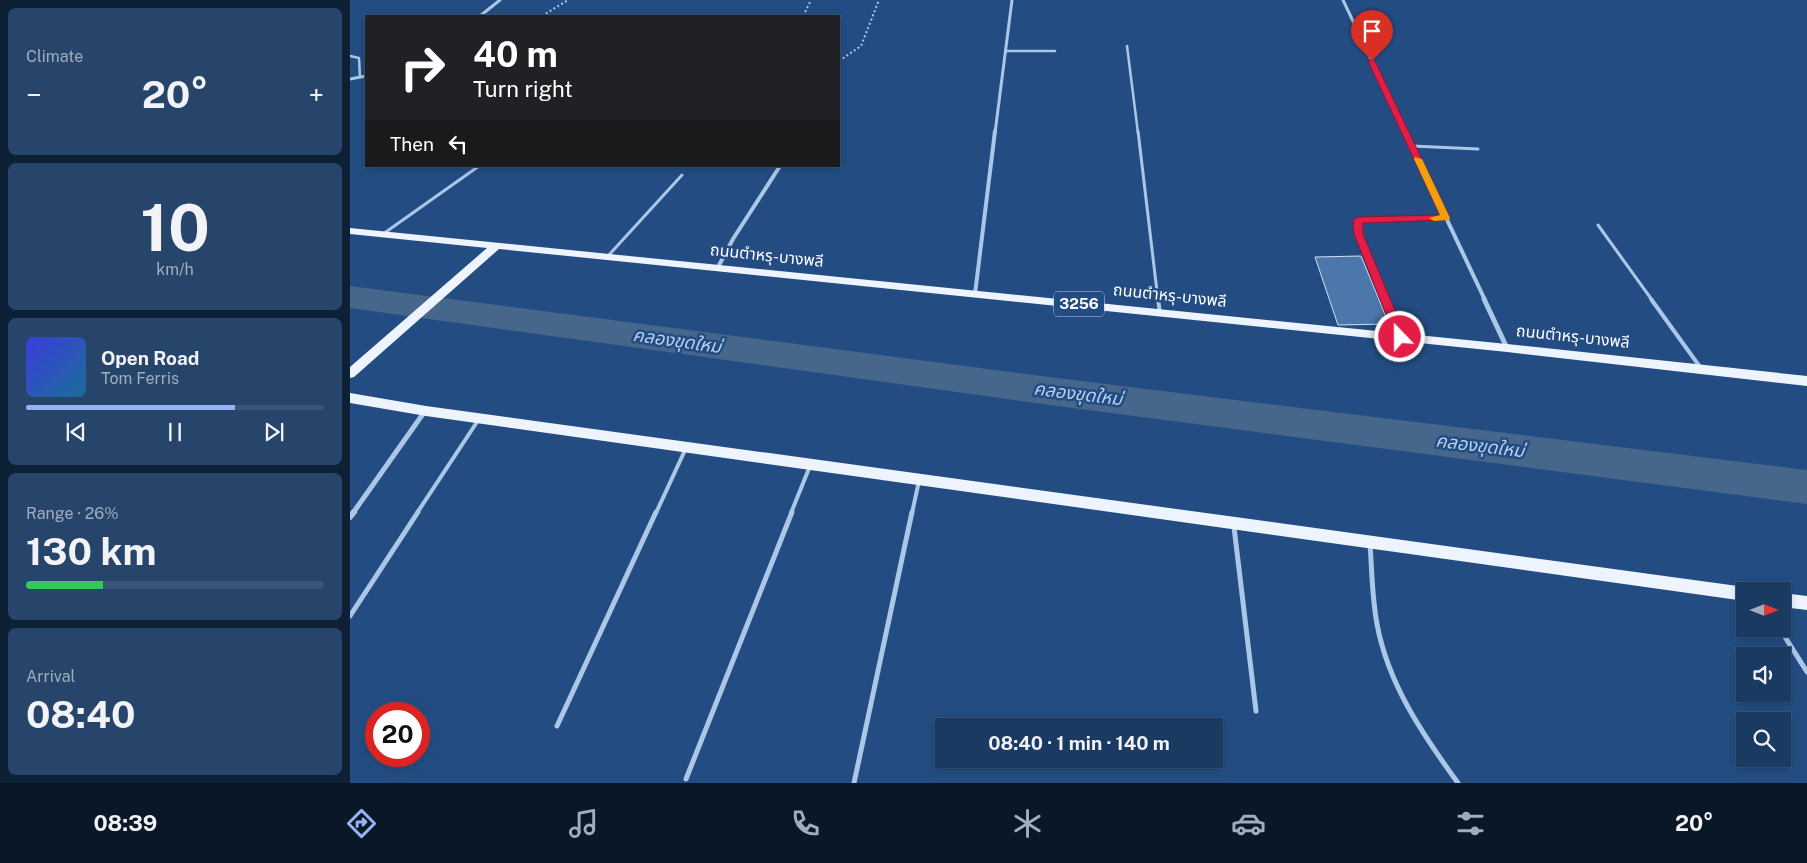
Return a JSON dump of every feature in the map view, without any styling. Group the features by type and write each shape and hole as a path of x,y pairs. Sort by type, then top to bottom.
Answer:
{"main road":[{"name":"ถนนตำหรุ-บางพลี","path":"350,231 1160,312 1807,381"},
{"path":"350,374 495,247"},
{"path":"350,398 1736,593"},
{"path":"1791,601 1807,603"}],"street":[{"path":"481,15 500,0"},
{"path":"976,294 1012,0"},
{"path":"1343,0 1507,348"},
{"path":"350,79 365,76"},
{"path":"717,269 733,239 779,167"},
{"path":"350,517 426,410"}],"lane":[{"path":"1127,46 1160,312"},
{"path":"1006,51 1055,51"},
{"path":"350,56 360,58 360,77"},
{"path":"1412,146 1478,149"},
{"path":"381,235 478,167"},
{"path":"606,258 682,175"},
{"path":"1400,337 1359,234 1358,220 1446,218"},
{"path":"1598,225 1702,370"},
{"path":"350,616 481,417"},
{"path":"557,726 687,446"},
{"path":"686,779 810,464"},
{"path":"854,783 919,478"},
{"path":"1234,522 1256,711"},
{"path":"1369,541 1379,635 1396,684 1425,737 1458,783"},
{"path":"1786,638 1807,672"}],"path":[{"path":"544,15 568,0"},
{"path":"804,15 811,0"},
{"path":"840,60 861,46 879,0"}],"building":[{"path":"1361,256 1389,324 1338,325 1315,257"}],"waterway":[{"name":"คลองขุดใหม่","path":"350,297 1065,393 1807,487"}],"slow traffic":[{"path":"1418,159 1446,218 1434,218"}],"route":[{"path":"1372,61 1446,218 1358,220 1359,234 1400,337"}]}
